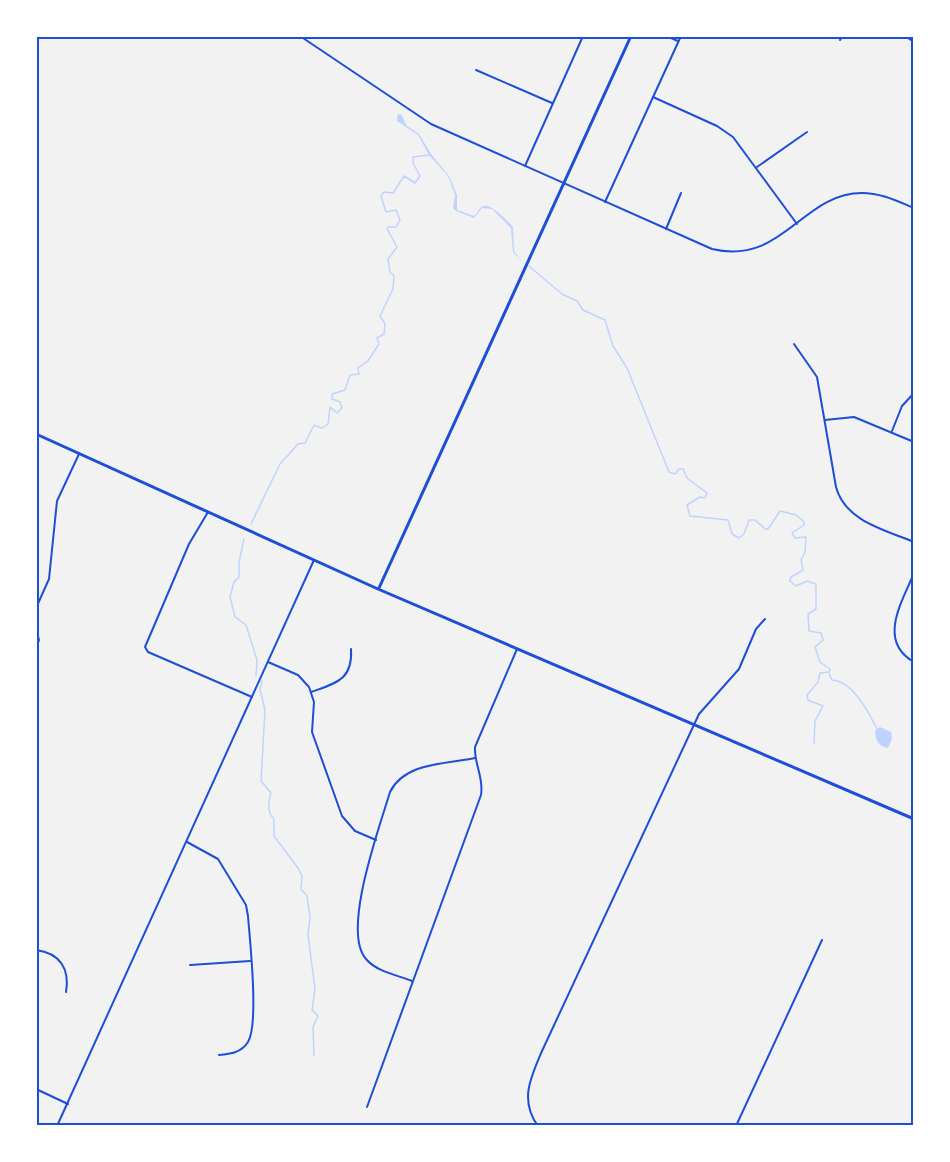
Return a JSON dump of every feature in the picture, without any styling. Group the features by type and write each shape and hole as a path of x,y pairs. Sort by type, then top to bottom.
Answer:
{"street":[{"path":"300,36 431,124 712,249 740,252 766,245 834,199 857,193 885,196 914,208"},
{"path":"525,166 583,36"},
{"path":"378,589 631,36"},
{"path":"666,36 678,41"},
{"path":"605,202 681,36"},
{"path":"840,40 842,36"},
{"path":"904,36 914,42"},
{"path":"476,70 552,103"},
{"path":"653,97 724,130 737,141 797,224"},
{"path":"757,167 807,132"},
{"path":"666,229 681,193"},
{"path":"794,344 817,377 836,487 841,501 859,518 914,542"},
{"path":"891,432 902,406 914,393"},
{"path":"825,420 854,417 914,442"},
{"path":"36,434 378,589 914,819"},
{"path":"36,608 49,579 57,501 79,454"},
{"path":"208,512 189,544 145,647 148,652 252,697"},
{"path":"57,1126 314,560"},
{"path":"914,573 895,620 893,632 899,650 914,662"},
{"path":"537,1126 530,1113 526,1092 538,1059 702,709 739,669 756,629 765,619"},
{"path":"36,629 39,640 36,647"},
{"path":"311,692 334,683 346,675 352,662 351,649"},
{"path":"367,1107 481,795 482,780 475,758 479,735 517,649"},
{"path":"268,662 298,675 311,692 312,732 342,816 355,831 376,840"},
{"path":"412,981 377,968 365,958 359,946 363,880 390,792 401,777 415,770 475,758"},
{"path":"187,842 218,859 246,905 253,1026 251,1036 244,1046 236,1052 219,1055"},
{"path":"736,1126 822,940"},
{"path":"36,950 52,954 63,963 67,975 66,992"},
{"path":"190,965 250,961"},
{"path":"36,1089 68,1104"}],"water":[{"path":"398,114 402,115 406,125 419,134 431,154 449,176 457,195 457,210 474,216 483,206 487,206 495,210 513,227 514,251 522,262 513,252 511,228 492,209 482,208 474,218 456,211 453,208 455,195 448,176 429,155 418,135 397,121"},
{"path":"880,727 891,732 892,739 888,748 880,745 877,740 875,731"}],"waterway":[{"path":"251,524 280,464 298,444 305,443 314,425 322,428 328,424 330,407 337,413 342,408 340,402 332,399 332,394 345,390 350,375 359,374 358,368 368,361 379,344 377,338 384,334 385,324 380,316 393,289 394,276 390,272 388,259 397,247 387,229 396,227 400,220 396,210 386,212 381,196 384,192 393,193 404,176 415,183 420,176 413,163 413,157 429,155"},
{"path":"529,266 562,294 577,301 583,310 605,320 613,346 627,368 669,472 675,474 679,469 683,469 687,478 707,493 705,498 700,497 687,505 690,516 728,520 732,534 739,538 744,534 749,520 755,520 768,529 780,511 796,515 804,522 804,525 792,533 795,538 806,537 805,552 801,560 803,570 791,577 790,581 796,586 807,581 816,584 816,609 808,614 809,631 821,633 823,640 815,647 820,662 830,669 829,672 820,673 818,682 807,695 808,700 823,706 815,721 814,743"},
{"path":"244,539 239,562 239,577 234,582 230,597 235,617 246,625 257,660 256,676"},
{"path":"829,673 832,680 840,682 853,692 865,707 877,729"},
{"path":"262,681 260,689 265,710 261,781 271,793 269,807 274,819 274,836 302,876 301,889 307,896 310,917 308,935 315,989 312,1010 318,1016 313,1027 314,1056"}]}
